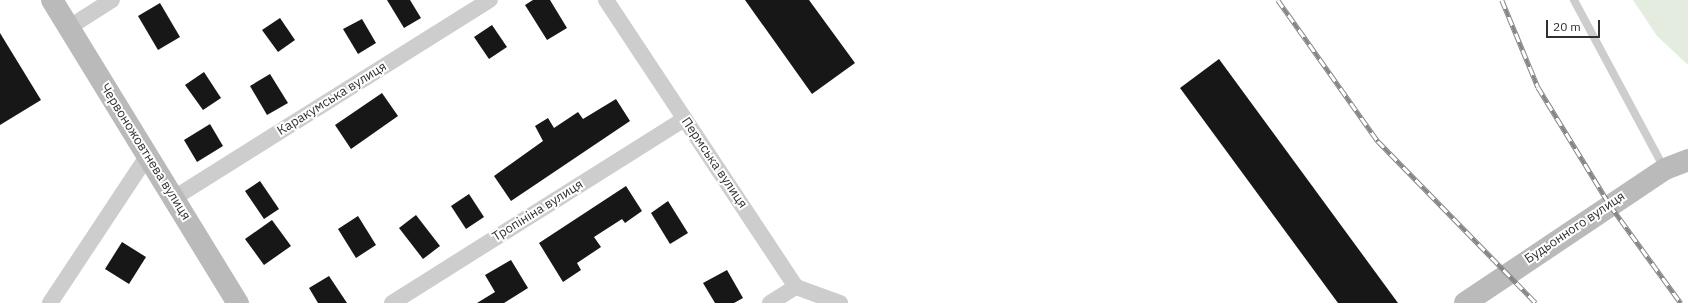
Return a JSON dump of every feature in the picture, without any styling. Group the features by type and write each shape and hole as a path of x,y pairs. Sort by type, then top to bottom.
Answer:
{"main road":[{"name":"Червоножовтнева вулиця","path":"52,0 238,303"},
{"name":"Будьонного вулиця","path":"1465,303 1665,169 1688,160"}],"street":[{"path":"68,28 112,0"},
{"name":"Каракумська вулиця","path":"174,198 490,0"},
{"name":"Пермська вулиця","path":"606,0 796,287"},
{"name":"Тропініна вулиця","path":"392,303 684,119"},
{"path":"50,303 148,155"},
{"path":"770,303 796,287 840,303"}],"lane":[{"path":"1574,0 1665,169"}],"shaded area":[{"path":"1633,0 1688,0 1688,65 1657,36"}],"building":[{"path":"387,0 410,0 421,18 404,28"},
{"path":"533,0 550,0 567,28 547,40 525,5"},
{"path":"745,0 809,0 855,63 812,94"},
{"path":"160,3 180,37 158,50 138,16"},
{"path":"280,18 295,40 278,52 262,30"},
{"path":"362,19 376,43 358,54 343,29"},
{"path":"492,25 507,47 489,59 474,37"},
{"path":"0,33 41,100 0,125"},
{"path":"1219,59 1398,303 1338,303 1180,88"},
{"path":"204,72 221,98 203,110 185,85"},
{"path":"270,74 288,103 267,115 250,86"},
{"path":"382,93 398,116 351,149 335,125"},
{"path":"616,99 630,121 511,201 494,176 543,141 535,126 548,118 554,128 578,112 583,119"},
{"path":"210,124 223,146 197,162 184,140"},
{"path":"260,181 279,209 264,219 245,191"},
{"path":"626,186 642,211 625,223 622,219 594,237 601,247 577,263 581,270 563,282 539,243"},
{"path":"469,194 484,217 466,229 451,206"},
{"path":"668,201 688,233 670,244 651,213"},
{"path":"416,215 440,246 423,259 399,228"},
{"path":"358,216 376,245 356,258 338,229"},
{"path":"272,220 291,246 264,265 245,239"},
{"path":"122,242 146,257 129,284 105,269"},
{"path":"511,260 528,288 504,303 477,303 495,292 485,275"},
{"path":"727,270 743,298 734,303 715,303 703,283"},
{"path":"329,276 347,303 318,303 309,288"}],"railway":[{"path":"1278,0 1378,141 1536,303"},
{"path":"1502,0 1538,87 1610,205 1681,303"}]}
